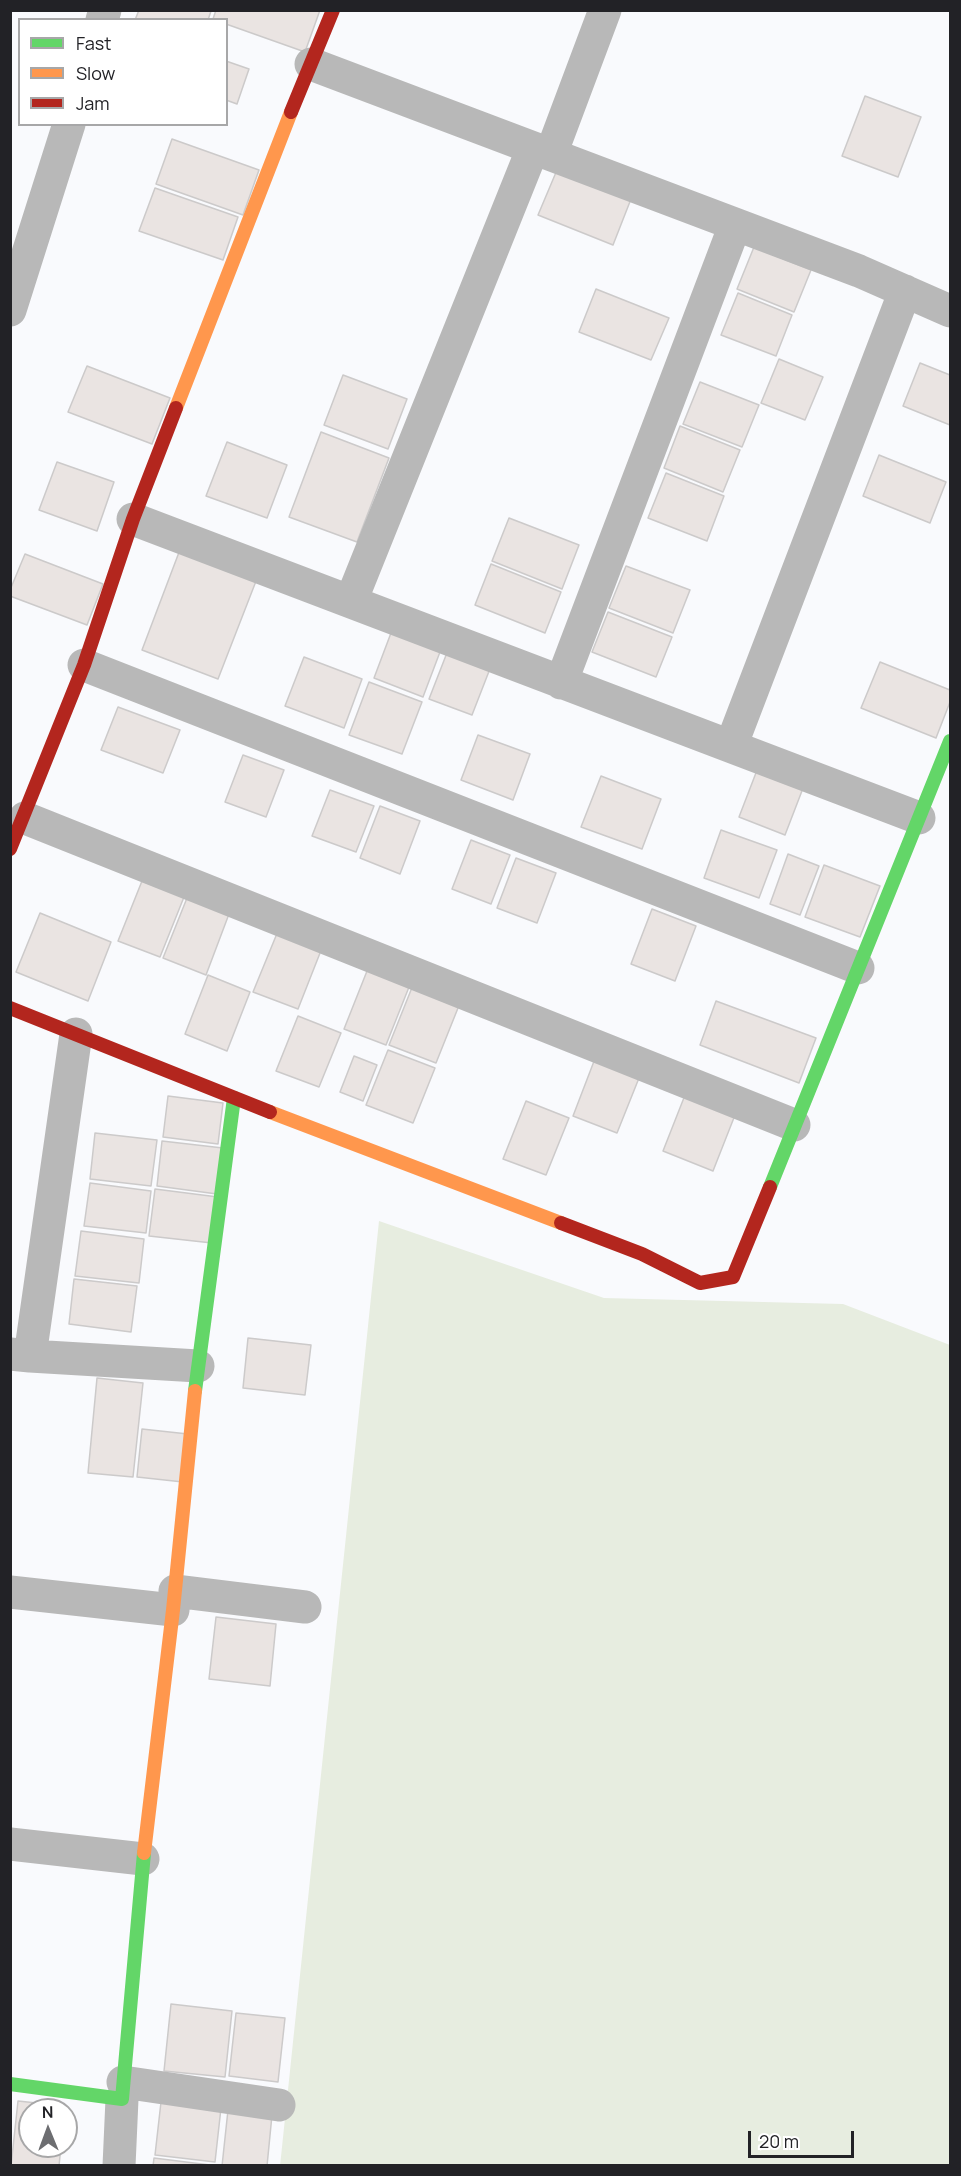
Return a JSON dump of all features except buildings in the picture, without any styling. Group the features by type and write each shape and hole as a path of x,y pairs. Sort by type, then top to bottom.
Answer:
{"street":[{"path":"10,849 25,818 84,665 133,519 263,181 333,10"},
{"path":"351,601 542,151 605,10"},
{"path":"311,64 859,271 951,311"},
{"path":"10,309 68,126"},
{"path":"561,683 735,225"},
{"path":"731,746 905,291"},
{"path":"133,519 919,818"},
{"path":"84,665 858,968"},
{"path":"10,1008 234,1098 642,1254 700,1282 733,1277 951,741"},
{"path":"25,818 794,1125"},
{"path":"76,1034 20,1355 198,1366"},
{"path":"119,2166 122,2090 143,1859 174,1600 198,1366 234,1098"},
{"path":"10,1592 304,1607"},
{"path":"10,1844 143,1859"},
{"path":"10,2084 122,2090 279,2105"}],"shaded area":[{"path":"379,1221 604,1298 843,1304 950,1345 950,2165 280,2166"}],"traffic: fast":[{"path":"770,1187 950,741"},
{"path":"195,1391 234,1098"},
{"path":"10,2084 122,2099 144,1853"}],"traffic: slow":[{"path":"176,408 291,112"},
{"path":"270,1112 561,1223"},
{"path":"144,1853 173,1610 195,1391"}],"traffic: jam":[{"path":"291,112 333,10"},
{"path":"10,849 84,665 133,519 176,408"},
{"path":"10,1008 270,1112"},
{"path":"561,1223 642,1254 700,1283 733,1277 770,1187"}]}
